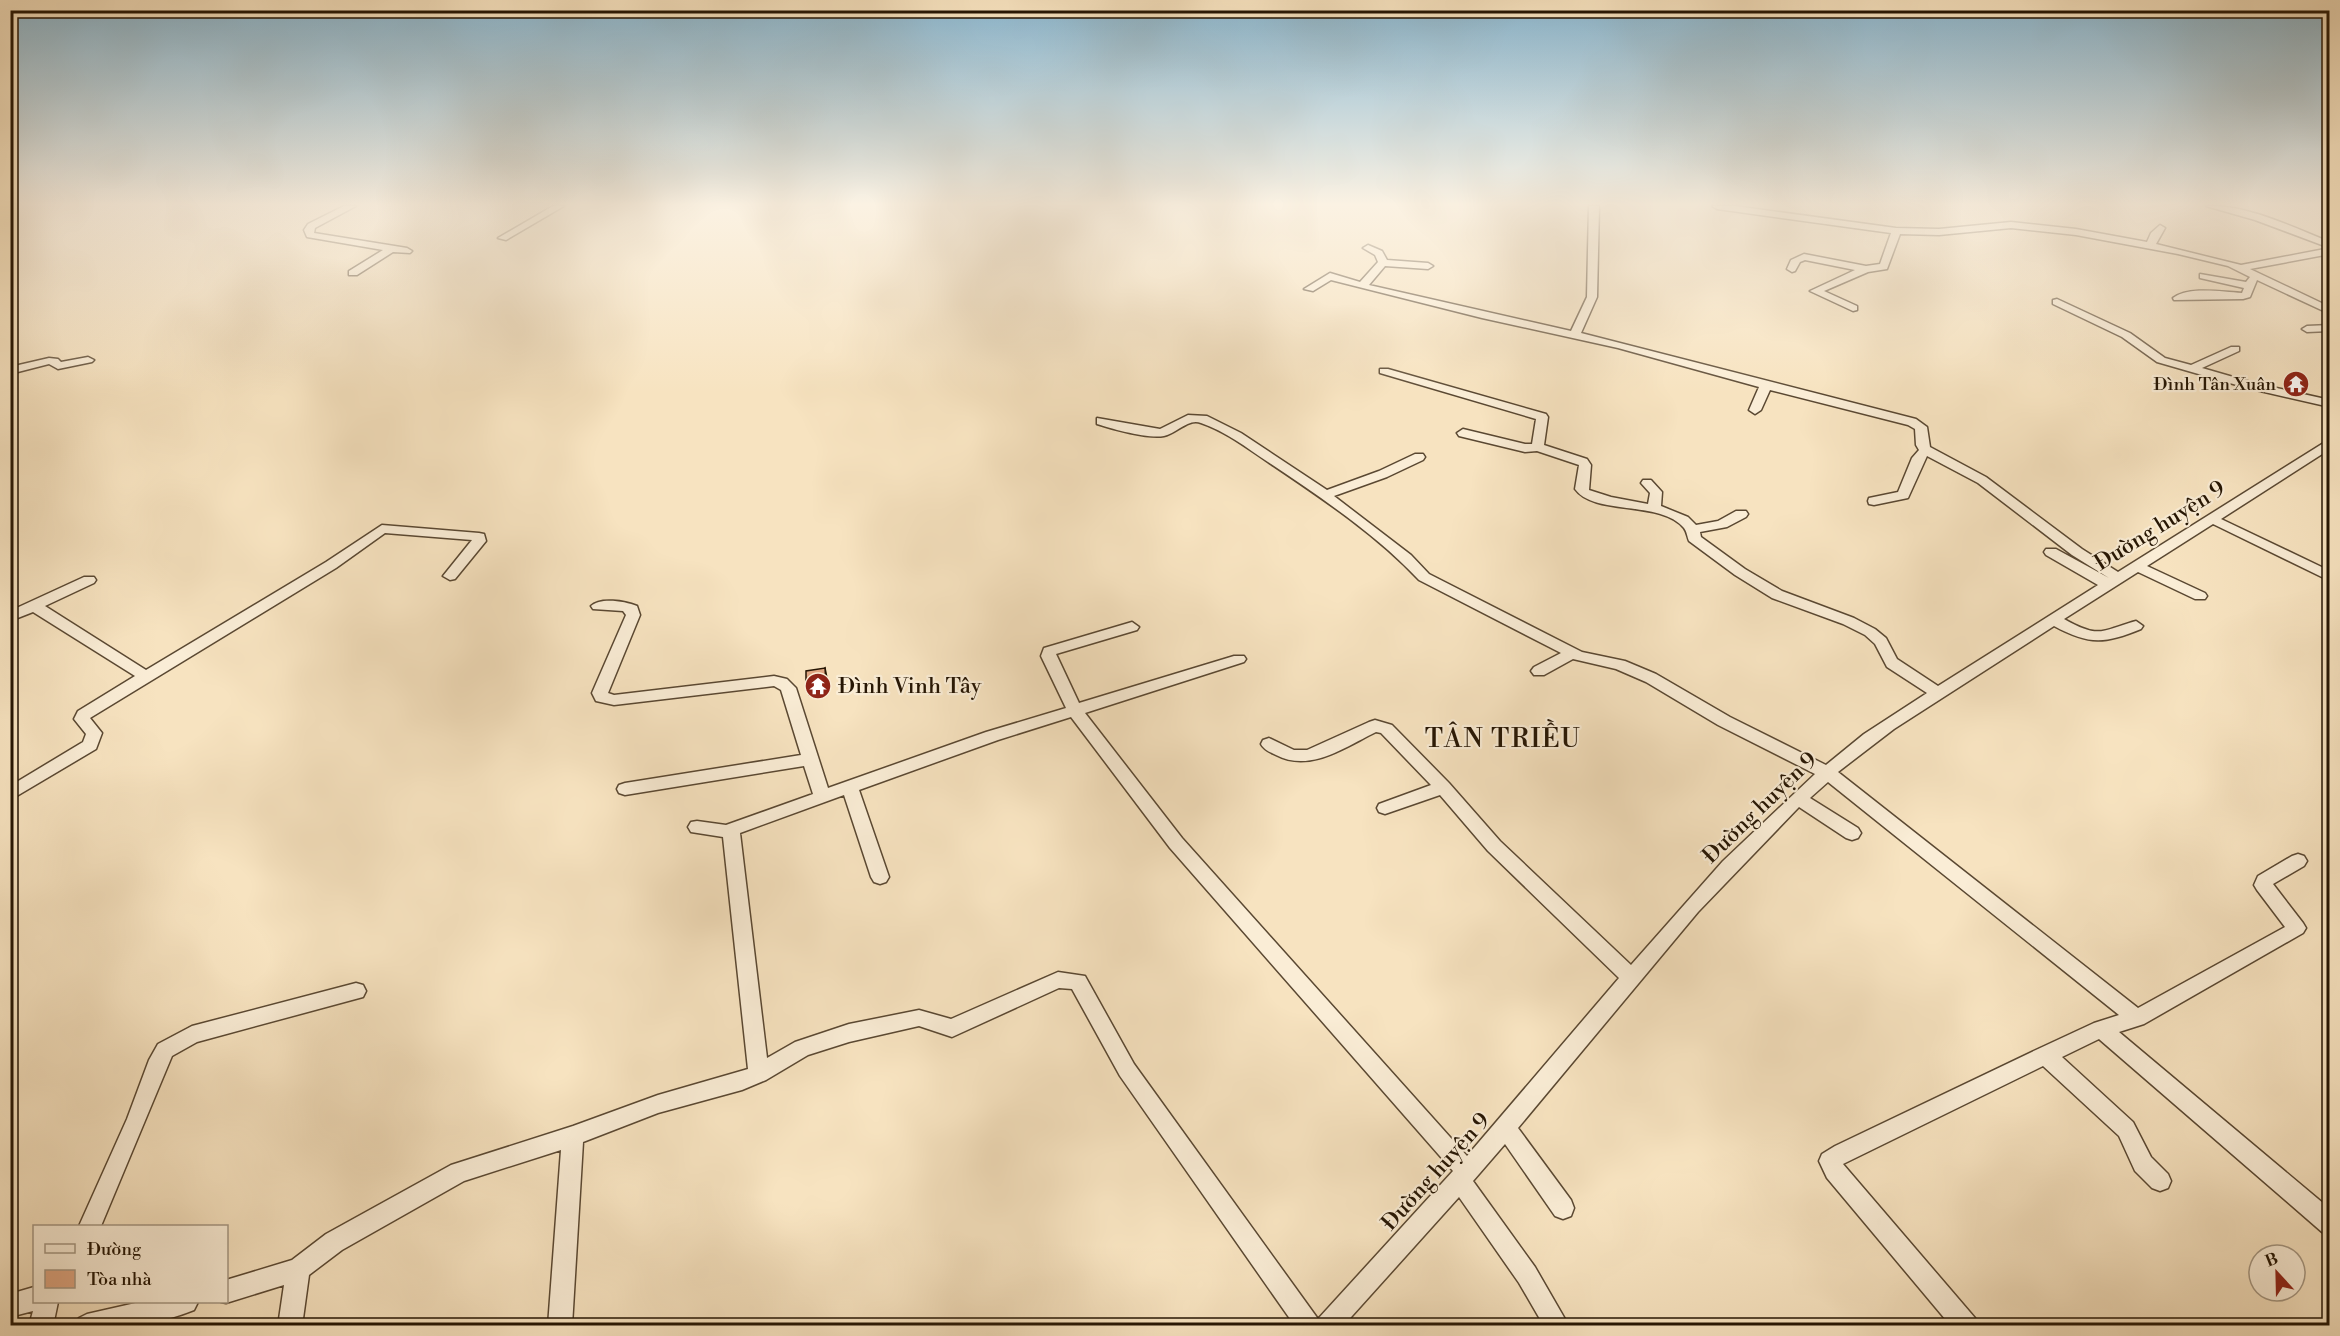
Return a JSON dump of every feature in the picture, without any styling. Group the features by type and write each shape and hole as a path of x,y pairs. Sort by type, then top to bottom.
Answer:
{"street":[{"path":"353,273 360,268"},
{"path":"1362,286 1377,268"},
{"path":"1575,335 1592,297 1593,268"},
{"path":"1853,308 1815,291 1870,268"},
{"path":"2242,268 2330,311"},
{"path":"2178,298 2195,295 2243,296 2246,295 2249,286 2258,275"},
{"path":"1309,289 1328,276 1362,286 1687,362 1766,385 1912,422 1921,427 1922,445 1926,450 1982,480 2114,582"},
{"path":"2204,276 2249,286"},
{"path":"2057,302 2126,335 2157,359 2251,386 2330,404"},
{"path":"2307,329 2330,328"},
{"path":"2192,369 2235,349"},
{"path":"10,371 49,361 56,362 58,366 88,360"},
{"path":"1384,371 1542,417 1538,447"},
{"path":"1755,410 1766,385"},
{"path":"1101,421 1119,427 1162,433 1192,418 1203,419 1237,436 1324,495 1406,558 1424,577 1573,653 1589,660 1620,665 1651,678 1724,721 1828,773 2137,1018"},
{"path":"1463,433 1525,448 1538,447 1583,462 1585,465 1581,489 1584,493 1681,519 1693,529 1694,538 1727,565 1790,600 1867,631 1879,640 1892,663 1938,693"},
{"name":"Đường huyện 9","path":"1327,1326 1464,1176 1631,978 1755,840 1828,773 1865,742 1938,693 2330,443"},
{"path":"1874,501 1903,495 1918,458 1926,450"},
{"path":"1324,495 1383,474 1419,457"},
{"path":"1647,483 1656,492 1654,510"},
{"path":"1693,529 1722,524 1741,514"},
{"path":"2212,519 2330,577"},
{"path":"10,794 90,745 94,733 82,719 84,715 341,559 382,529 479,537 479,541 450,576"},
{"path":"2051,552 2114,582"},
{"path":"2137,566 2200,596"},
{"path":"10,617 89,580"},
{"path":"34,606 147,677"},
{"path":"598,606 625,606 632,609 633,615 600,693 601,697 614,700 774,681 782,683 788,688 822,797"},
{"path":"2053,619 2080,633 2101,639 2136,626"},
{"path":"1132,627 1049,651 1048,656 1075,711 1176,843 1291,970 1464,1176 1557,1326"},
{"path":"1539,671 1573,653"},
{"path":"697,827 731,832 740,825 992,736 1239,659"},
{"path":"1269,744 1290,755 1310,756 1375,726 1386,729 1443,787 1494,846 1631,978"},
{"path":"625,789 810,759"},
{"path":"850,787 880,877"},
{"path":"1385,807 1443,787"},
{"path":"1799,799 1852,833"},
{"path":"731,832 759,1074"},
{"path":"1967,1326 1852,1193 1834,1171 1830,1161 1842,1153 2045,1055 2101,1029 2137,1018 2297,928 2263,885 2264,881 2298,861"},
{"path":"228,1291 298,1269 334,1242 459,1172 573,1136 657,1104 735,1083 759,1074 802,1048 849,1033 919,1018 952,1028 1058,980 1078,982 1127,1070 1310,1326"},
{"path":"91,1225 165,1050 192,1035 356,991"},
{"path":"2101,1029 2330,1224"},
{"path":"2045,1055 2127,1129 2143,1164 2160,1181"},
{"path":"1506,1128 1563,1208"},
{"path":"560,1326 573,1136"},
{"path":"290,1326 298,1269"},
{"path":"10,1306 33,1299"},
{"path":"41,1326 47,1303"},
{"path":"87,1326 182,1303"}],"building":[{"path":"825,668 826,683 806,686 806,671"}],"place":[{"name":"Đình Tân Xuân","path":"2296,384"},
{"name":"Đình Vinh Tây","path":"818,686"}],"district":[{"name":"TÂN TRIỀU","path":"1503,739"}]}
